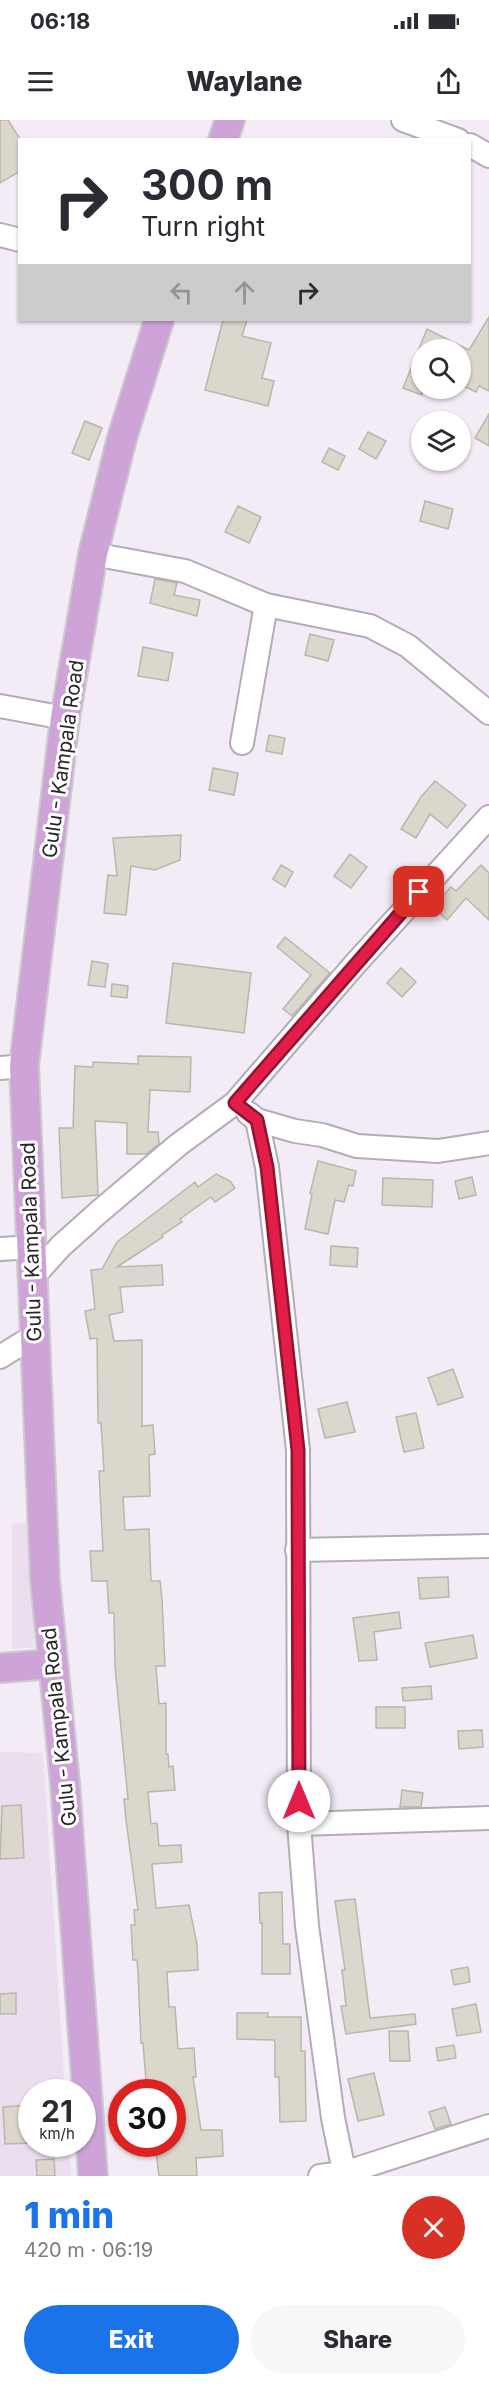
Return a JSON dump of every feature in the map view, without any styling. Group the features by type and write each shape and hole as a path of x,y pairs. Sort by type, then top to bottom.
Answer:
{"main road":[{"path":"224,138 230,120"},
{"name":"Gulu - Kampala Road","path":"93,2176 66,1795 45,1580 34,1336 33,1247 12,1067 65,718 93,554 122,438 159,321"},
{"path":"0,1668 52,1664"}],"street":[{"path":"403,120 452,138"},
{"path":"471,146 489,156"},
{"path":"0,235 18,240"},
{"path":"93,554 185,572 266,605 370,626 408,646 489,713"},
{"path":"242,743 266,605"},
{"path":"0,706 65,718"},
{"path":"34,1276 61,1246 108,1204 178,1145 235,1103 356,963 489,817"},
{"path":"235,1103 257,1120 357,1146 438,1151 489,1143"},
{"path":"257,1120 267,1167 298,1450 299,1824 308,1926 333,2118 344,2175"},
{"path":"0,1249 33,1247"},
{"path":"0,1357 34,1336"},
{"path":"297,1550 489,1546"},
{"path":"299,1824 489,1818"},
{"path":"320,2176 344,2175 489,2127"}],"shaded area":[{"path":"32,1522 34,1647 12,1649 12,1524"},
{"path":"0,1752 43,1753 64,2079 18,2079 18,2157 70,2157 71,2176 0,2176"}],"building":[{"path":"0,120 8,120 19,138 18,172 0,183"},
{"path":"489,317 489,391 479,386 476,392 471,390 471,347"},
{"path":"223,321 247,321 242,336 271,343 262,378 274,381 268,406 205,390"},
{"path":"427,329 447,339 423,339"},
{"path":"411,368 411,391 403,388"},
{"path":"489,414 489,446 475,438"},
{"path":"85,421 102,428 89,460 72,453"},
{"path":"368,432 386,441 376,459 359,449"},
{"path":"329,448 345,456 338,470 322,462"},
{"path":"425,501 453,509 448,529 420,521"},
{"path":"238,506 261,517 249,543 225,532"},
{"path":"155,579 177,583 174,595 200,600 197,616 150,603"},
{"path":"310,634 334,640 328,661 305,655"},
{"path":"143,647 173,653 168,681 138,676"},
{"path":"269,735 285,738 282,754 266,751"},
{"path":"213,768 238,773 234,795 209,790"},
{"path":"435,781 466,805 447,828 430,814 416,838 401,829 421,797"},
{"path":"181,835 180,860 155,870 131,866 126,915 104,913 108,875 117,876 113,838"},
{"path":"350,854 367,867 351,888 334,876"},
{"path":"281,865 293,872 285,887 273,879"},
{"path":"481,865 489,873 489,920 466,898 447,920 433,907 451,887 456,891"},
{"path":"285,937 330,973 292,1016 283,1009 311,975 277,947"},
{"path":"92,961 108,964 105,987 88,985"},
{"path":"173,963 251,973 244,1033 166,1023"},
{"path":"401,968 416,982 402,997 387,983"},
{"path":"112,984 128,986 127,998 111,996"},
{"path":"138,1056 191,1057 190,1092 150,1090 148,1132 158,1132 159,1144 146,1154 127,1154 127,1123 95,1121 98,1195 62,1198 59,1128 73,1128 75,1066 93,1067 93,1062 138,1064"},
{"path":"318,1161 356,1171 353,1186 349,1185 344,1202 335,1200 328,1234 305,1229 312,1194 310,1193"},
{"path":"216,1174 230,1181 235,1188 215,1202 211,1197 180,1219 182,1222 162,1235 163,1237 117,1267 162,1265 163,1285 120,1287 123,1312 109,1315 114,1341 142,1340 142,1426 153,1425 155,1454 149,1455 150,1496 123,1497 125,1530 149,1529 151,1581 160,1581 162,1598 165,1666 156,1666 159,1704 166,1703 166,1754 168,1754 169,1767 173,1766 175,1790 148,1792 151,1824 157,1823 159,1846 181,1845 182,1862 152,1864 156,1908 189,1905 197,1944 198,1970 167,1972 169,2007 175,2007 178,2049 194,2048 196,2077 193,2077 201,2130 222,2130 223,2156 196,2158 197,2176 159,2176 157,2157 186,2157 186,2079 146,2079 143,2043 141,2043 137,1960 133,1960 131,1925 135,1925 134,1910 138,1910 124,1799 128,1799 115,1667 114,1613 109,1613 107,1581 92,1581 90,1551 103,1551 99,1471 104,1471 101,1423 98,1423 97,1338 90,1339 85,1311 95,1309 91,1270 102,1269 117,1242 195,1182 198,1187"},
{"path":"472,1177 476,1195 459,1199 455,1181"},
{"path":"383,1178 433,1180 432,1207 382,1205"},
{"path":"331,1246 358,1248 357,1267 330,1265"},
{"path":"453,1369 463,1397 438,1405 428,1378"},
{"path":"347,1402 355,1432 325,1438 318,1409"},
{"path":"416,1413 424,1448 404,1452 396,1417"},
{"path":"448,1577 449,1597 420,1599 418,1578"},
{"path":"399,1612 401,1628 374,1632 377,1660 359,1661 353,1618"},
{"path":"473,1635 477,1658 430,1667 425,1643"},
{"path":"431,1686 432,1699 403,1701 402,1688"},
{"path":"376,1707 405,1707 405,1728 376,1728"},
{"path":"482,1730 483,1747 459,1749 458,1731"},
{"path":"402,1790 423,1793 421,1807 400,1807"},
{"path":"21,1805 24,1858 0,1859 2,1806"},
{"path":"282,1892 283,1944 290,1944 290,1974 262,1974 262,1923 260,1923 259,1893"},
{"path":"355,1899 370,2018 415,2014 416,2024 346,2034 341,2006 346,2006 342,1970 345,1970 335,1901"},
{"path":"468,1967 470,1982 454,1985 451,1970"},
{"path":"16,1993 16,2014 0,2014 0,1994"},
{"path":"476,2004 481,2032 457,2036 452,2009"},
{"path":"237,2013 268,2013 267,2017 301,2017 301,2051 305,2051 306,2121 280,2122 279,2077 275,2077 274,2040 237,2039"},
{"path":"389,2031 408,2031 410,2061 390,2061"},
{"path":"454,2045 456,2058 438,2061 436,2048"},
{"path":"374,2073 384,2115 358,2121 348,2079"},
{"path":"18,2106 18,2144 5,2144 3,2107"},
{"path":"445,2107 451,2124 435,2129 429,2112"},
{"path":"54,2159 55,2176 37,2176 36,2160"}],"route":[{"path":"299,1801 298,1450 267,1167 257,1120 235,1103 419,892"}]}
